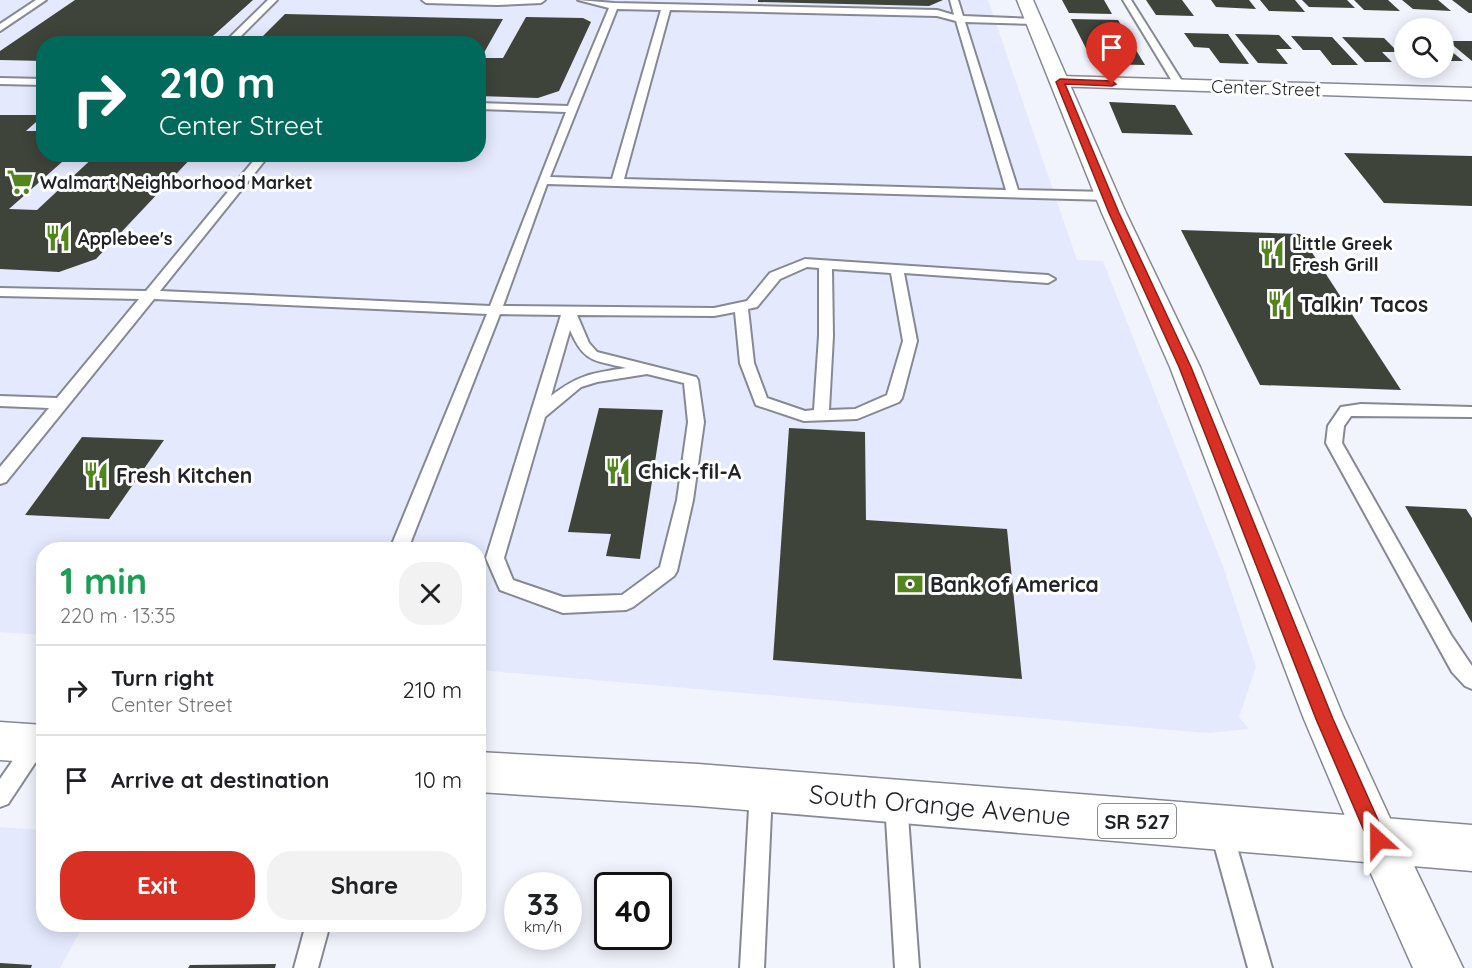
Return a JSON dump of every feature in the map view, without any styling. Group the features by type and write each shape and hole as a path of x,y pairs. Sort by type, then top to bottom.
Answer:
{"street":[{"path":"1025,0 1108,196 1185,367 1324,719 1438,968"},
{"name":"Center Street","path":"1060,82 1472,94"},
{"name":"South Orange Avenue","path":"486,773 761,791 1472,848"}],"lane":[{"path":"0,28 42,0"},
{"path":"235,36 273,0"},
{"path":"426,0 497,2 541,0"},
{"path":"582,0 614,6 937,13 960,19 1034,21"},
{"path":"954,0 1013,194"},
{"path":"1127,0 1180,86"},
{"path":"402,542 495,310 571,109 614,6"},
{"path":"617,182 666,7"},
{"path":"0,81 36,82"},
{"path":"486,106 571,109"},
{"path":"1,475 63,404 259,162"},
{"path":"543,180 1108,196"},
{"path":"0,291 152,295 495,310 714,312 752,304 775,276 805,263 1048,279"},
{"path":"821,415 826,336 825,264"},
{"path":"741,306 747,363 761,401 804,416 857,414 894,398 910,341 897,269"},
{"path":"569,310 583,345 592,355 691,380 696,422 685,500 668,571 626,602 563,605 506,585 495,558 569,310"},
{"path":"537,415 576,384 595,377 654,371"},
{"path":"0,401 63,404"},
{"path":"1472,412 1361,409 1346,411 1336,426 1334,443 1444,641 1459,666 1472,680"},
{"path":"0,798 27,743"},
{"path":"753,968 761,791"},
{"path":"896,802 907,968"},
{"path":"1220,827 1260,968"},
{"path":"306,968 316,932"}],"shaded area":[{"path":"0,0 988,0 1077,260 1103,261 1224,569 1256,667 1239,717 1249,729 1206,733 486,671 486,542 36,542 36,635 0,632"},
{"path":"0,827 36,830 36,932 80,932 60,968 0,968"}],"building":[{"path":"75,0 253,0 213,36 36,36 36,61 0,60 0,51"},
{"path":"758,0 943,0 929,6 758,2"},
{"path":"1062,0 1104,0 1112,14 1069,13"},
{"path":"1146,0 1182,0 1194,16 1156,15"},
{"path":"1211,0 1249,0 1256,9 1216,7"},
{"path":"1260,0 1295,0 1305,12 1269,11"},
{"path":"1302,0 1347,0 1355,8 1309,7"},
{"path":"1354,0 1388,0 1400,11 1364,10"},
{"path":"1402,0 1438,0 1451,11 1413,9"},
{"path":"1452,0 1472,0 1472,13 1469,13"},
{"path":"285,14 503,19 486,49 486,36 263,36"},
{"path":"526,17 583,18 591,22 559,91 538,98 486,96 486,58 503,58"},
{"path":"1071,19 1118,20 1145,65 1094,64"},
{"path":"1184,33 1228,34 1249,64 1220,63 1209,48 1194,47"},
{"path":"1235,34 1279,35 1292,49 1276,49 1288,64 1258,63"},
{"path":"1291,36 1332,37 1358,65 1332,65 1320,50 1303,50"},
{"path":"1342,37 1384,38 1394,48 1394,52 1382,52 1392,62 1365,62"},
{"path":"1454,41 1472,41 1472,61 1454,46"},
{"path":"1454,53 1463,61 1454,61"},
{"path":"1109,102 1175,105 1193,135 1122,133"},
{"name":"Applebee's","path":"0,115 36,115 36,122 26,131 36,131 36,162 62,162 9,209 37,210 88,162 187,162 96,259 59,272 0,269"},
{"path":"1344,153 1472,156 1472,206 1384,203"},
{"path":"1181,230 1300,234 1401,390 1260,385"},
{"name":"Chick-fil-A","path":"599,408 663,410 640,559 606,556 611,534 568,532"},
{"path":"789,428 865,432 866,520 1007,529 1022,679 773,660"},
{"path":"82,437 164,440 109,519 25,515"},
{"path":"1405,506 1466,509 1472,518 1472,623"},
{"path":"0,963 32,965 31,968 0,968"},
{"path":"276,964 275,968 188,968 190,965"}],"place":[{"name":"Walmart Neighborhood Market","path":"20,182"},
{"name":"Applebee's","path":"58,238"},
{"name":"Little Greek Fresh Grill","path":"1272,253"},
{"name":"Talkin' Tacos","path":"1280,304"},
{"name":"Chick-fil-A","path":"618,471"},
{"name":"Fresh Kitchen","path":"96,475"},
{"name":"Bank of America","path":"910,584"}],"route":[{"path":"1112,84 1060,82 1114,213 1185,367 1324,719 1378,840"}]}
